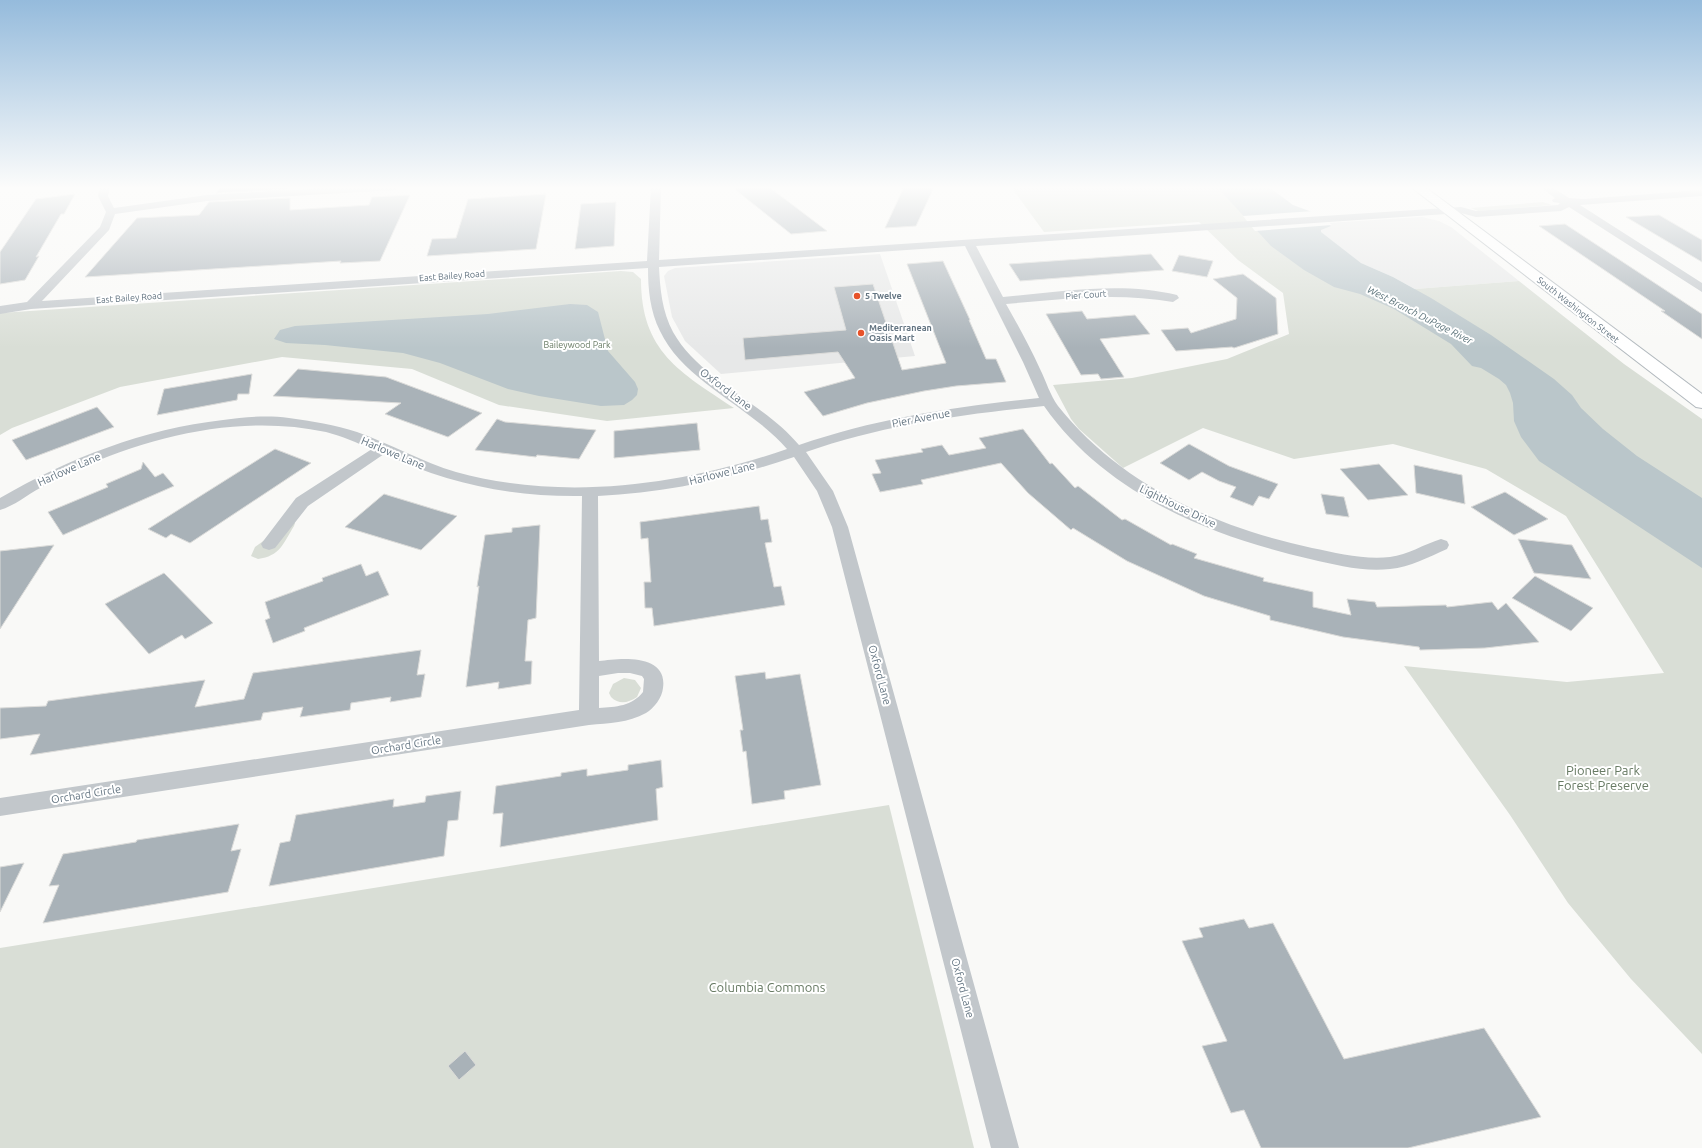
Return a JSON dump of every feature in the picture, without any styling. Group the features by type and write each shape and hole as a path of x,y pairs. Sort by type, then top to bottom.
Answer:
{"main road":[{"name":"South Washington Street","path":"1493,241 1702,403"}],"street":[{"path":"31,305 93,241"},
{"name":"Oxford Lane","path":"655,241 656,296 662,319 674,342 701,371 772,424 797,451 823,487 840,527 1005,1148"},
{"name":"East Bailey Road","path":"0,305 31,305 991,241"},
{"path":"1628,241 1702,288"},
{"name":"Lighthouse Drive","path":"969,242 1052,408 1078,440 1108,466 1152,495 1185,512 1230,531 1302,552 1376,564 1407,560 1440,545"},
{"name":"Pier Court","path":"999,301 1125,292 1156,294 1173,298"},
{"name":"East Bailey Road","path":"0,310 31,305"},
{"name":"Pier Avenue","path":"797,451 836,438 935,415 1048,401"},
{"name":"Harlowe Lane","path":"0,505 60,471 104,453 159,436 216,425 269,421 312,425 346,433 429,468 453,476 485,483 536,489 590,491 644,488 696,480 751,466 797,451"},
{"path":"269,544 302,502 382,448"},
{"path":"589,717 590,491"},
{"name":"Orchard Circle","path":"0,807 589,717 637,708 648,701 655,687 654,679 650,672 639,666 627,665 589,670"}],"shaded area":[{"path":"1331,241 1468,241 1519,281 1415,289 1393,277 1361,263"},
{"path":"880,254 915,356 721,374 685,341 672,317 664,276 668,271 675,268"}],"green space":[{"name":"Pioneer Park Forest Preserve","path":"1218,241 1311,241 1367,287 1415,289 1519,281 1624,364 1702,419 1702,1054 1631,979 1568,903 1510,815 1404,666 1567,682 1664,673 1566,516 1486,469 1393,444 1294,459 1203,428 1123,468 1079,429 1071,419 1053,385 1132,378 1227,359 1289,334 1283,293 1238,260"},
{"name":"Baileywood Park","path":"621,271 633,272 641,279 643,304 648,325 656,342 667,357 681,371 734,408 607,421 499,405 412,369 282,357 120,387 12,428 0,435 0,313"},
{"path":"294,522 294,526 287,538 276,552 258,559 251,556 255,547 288,523"},
{"path":"624,678 635,680 641,688 637,697 627,702 620,702 614,700 609,693 613,684"},
{"name":"Columbia Commons","path":"889,805 974,1148 0,1148 0,948"}],"water":[{"name":"West Branch DuPage River","path":"1266,241 1332,241 1361,263 1393,277 1431,298 1491,335 1554,379 1572,395 1581,408 1603,429 1637,456 1702,498 1702,568 1539,461 1521,437 1514,421 1513,403 1510,393 1506,385 1499,379 1481,368 1472,366 1451,344 1394,309 1360,294 1334,287 1304,270 1271,246"},
{"path":"570,304 587,305 598,312 608,351 635,382 638,389 637,395 624,405 601,406 539,396 508,389 440,363 403,353 325,345 286,343 274,339 280,330 295,326 488,314"}],"building":[{"path":"8,241 46,241 36,257 39,256 25,280 0,284 0,252"},
{"path":"117,241 389,241 380,261 340,263 341,261 85,277"},
{"path":"432,241 538,241 536,249 427,256"},
{"path":"576,241 614,241 614,246 575,249"},
{"path":"1561,241 1590,241 1702,314 1702,339 1661,311 1665,311"},
{"path":"1666,241 1702,241 1702,262"},
{"path":"1151,254 1164,270 1020,281 1009,264"},
{"path":"1179,255 1213,261 1207,277 1172,271"},
{"path":"943,261 986,359 996,359 1006,382 956,386 924,391 867,403 823,416 804,392 855,378 838,352 745,360 743,338 846,330 834,287 873,284 902,370 946,363 907,264"},
{"path":"1243,274 1276,298 1278,334 1234,348 1176,351 1161,330 1188,328 1191,333 1236,319 1237,298 1213,279"},
{"path":"1082,311 1087,319 1135,315 1150,334 1100,339 1124,377 1101,379 1098,374 1081,375 1046,314"},
{"path":"298,369 386,377 482,413 448,437 385,414 401,403 273,396"},
{"path":"252,374 249,394 238,394 237,400 157,415 164,389"},
{"path":"97,407 114,427 26,460 12,440"},
{"path":"497,419 505,422 596,430 579,459 537,455 536,457 475,450"},
{"path":"697,423 700,450 614,458 614,431"},
{"path":"1023,429 1050,464 1052,463 1075,488 1078,486 1122,520 1125,519 1171,545 1172,544 1197,554 1194,558 1264,578 1263,581 1313,592 1313,607 1351,615 1347,599 1375,602 1377,607 1446,605 1447,607 1492,602 1498,610 1506,603 1539,642 1485,648 1420,650 1419,647 1343,637 1270,620 1270,616 1204,596 1127,561 1073,528 1071,530 1028,493 1001,463 921,480 923,484 880,492 872,474 881,473 875,460 923,452 921,449 942,445 949,455 986,448 979,438"},
{"path":"1189,444 1229,466 1278,484 1269,499 1259,496 1253,506 1230,497 1236,487 1219,481 1202,472 1189,480 1160,463"},
{"path":"275,449 311,463 190,543 171,534 166,538 148,529"},
{"path":"143,462 155,477 163,473 174,486 63,535 48,512 108,487 106,484 141,469"},
{"path":"1379,464 1408,495 1368,500 1340,469"},
{"path":"1414,465 1462,475 1465,504 1416,493"},
{"path":"1505,492 1548,519 1514,535 1471,507"},
{"path":"384,494 457,516 421,550 345,527"},
{"path":"1321,494 1344,497 1349,517 1326,514"},
{"path":"759,506 761,520 768,519 772,542 765,543 774,587 781,586 785,605 654,626 652,608 645,608 644,582 651,582 648,538 641,539 640,522"},
{"path":"540,525 536,618 528,620 525,661 532,661 531,684 498,689 499,682 466,687 479,586 477,587 485,535 512,532 512,528"},
{"path":"1518,539 1572,545 1591,579 1534,573"},
{"path":"54,545 0,629 0,551"},
{"path":"361,564 366,576 378,571 389,595 304,628 305,631 273,643 265,620 270,618 265,602 323,581 322,578"},
{"path":"164,573 213,623 185,639 182,635 149,654 105,604"},
{"path":"1535,576 1593,608 1571,631 1512,598"},
{"path":"421,650 417,675 425,674 421,697 390,702 391,697 351,703 350,710 300,717 303,707 263,713 261,720 30,755 40,734 0,739 0,708 46,706 48,701 205,680 195,707 244,699 253,673"},
{"path":"765,672 766,679 800,674 821,785 784,791 785,799 752,804 746,751 743,752 740,730 743,730 735,676"},
{"path":"661,760 663,787 656,789 658,820 500,847 503,813 493,814 496,786 561,776 561,773 587,769 587,776 628,770 628,765"},
{"path":"461,791 458,820 448,821 444,856 269,886 280,843 290,841 296,815 394,799 393,807 425,802 426,796"},
{"path":"239,824 231,851 241,849 228,892 43,923 59,885 49,886 63,854 136,842 137,840"},
{"path":"24,863 0,912 0,867"},
{"path":"1244,919 1249,928 1273,923 1344,1059 1484,1028 1541,1117 1408,1148 1261,1148 1244,1110 1231,1113 1202,1046 1227,1041 1182,941 1203,937 1199,928"},
{"path":"465,1051 476,1065 459,1080 448,1066"}],"place":[{"name":"5 Twelve","path":"857,296"},
{"name":"Mediterranean Oasis Mart","path":"861,333"}]}
